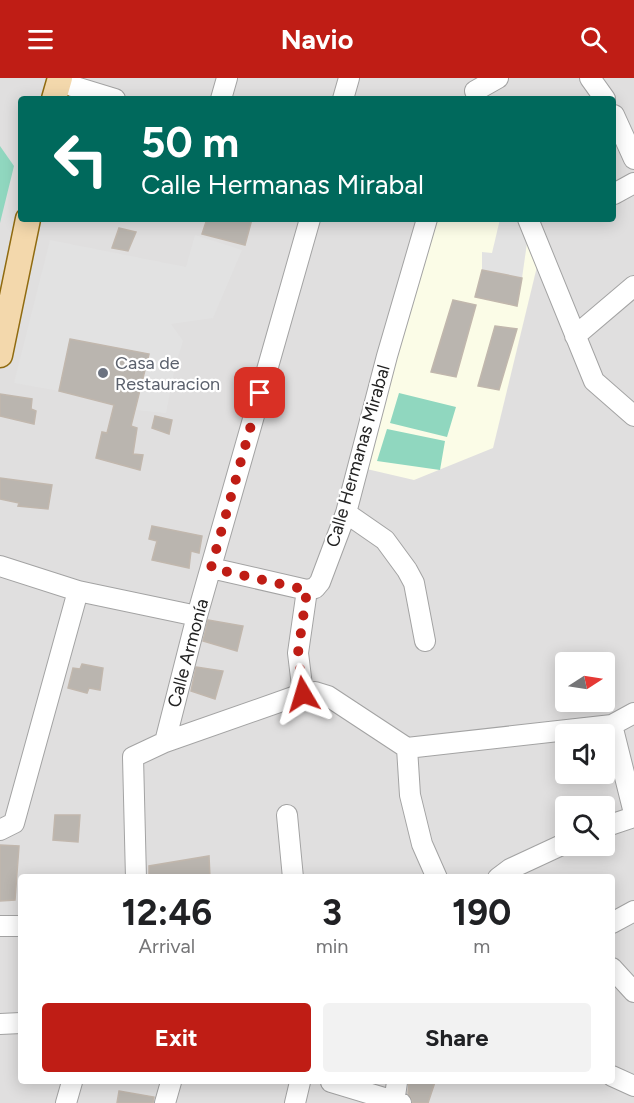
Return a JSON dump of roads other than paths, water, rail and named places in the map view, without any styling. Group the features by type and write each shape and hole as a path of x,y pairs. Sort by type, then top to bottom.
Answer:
{"main road":[{"path":"2,341 27,222"}],"street":[{"path":"222,96 227,78"},
{"path":"344,96 349,78"},
{"path":"472,90 498,78"},
{"path":"590,78 603,96"},
{"path":"58,86 102,96"},
{"path":"616,119 634,159"},
{"path":"616,193 634,183"},
{"name":"Calle Armonía","path":"165,742 197,616 309,222"},
{"name":"Calle Hermanas Mirabal","path":"307,590 315,588 320,582 346,513 387,356 426,222"},
{"path":"533,222 594,381 631,409"},
{"path":"575,336 634,286"},
{"path":"346,513 385,540 407,570 414,583 425,641"},
{"path":"0,566 78,591 197,616"},
{"path":"211,568 307,590 298,653 303,694"},
{"path":"0,830 14,823 78,591"},
{"path":"136,874 133,757 165,742 303,694 315,692 328,696 407,748 555,731"},
{"path":"614,724 634,712"},
{"path":"615,737 634,815 615,823"},
{"path":"407,748 410,795 422,844 434,874"},
{"path":"287,815 293,874"},
{"path":"509,874 555,849"},
{"path":"615,921 634,911"},
{"path":"0,926 18,926"},
{"path":"615,971 634,992"},
{"path":"0,1024 18,1023"},
{"path":"615,1077 633,1083"},
{"path":"66,1103 71,1084"},
{"path":"165,1103 170,1084"},
{"path":"295,1103 300,1084"},
{"path":"340,1084 397,1097"}],"place":[{"name":"Casa de Restauracion","path":"103,373"}]}
